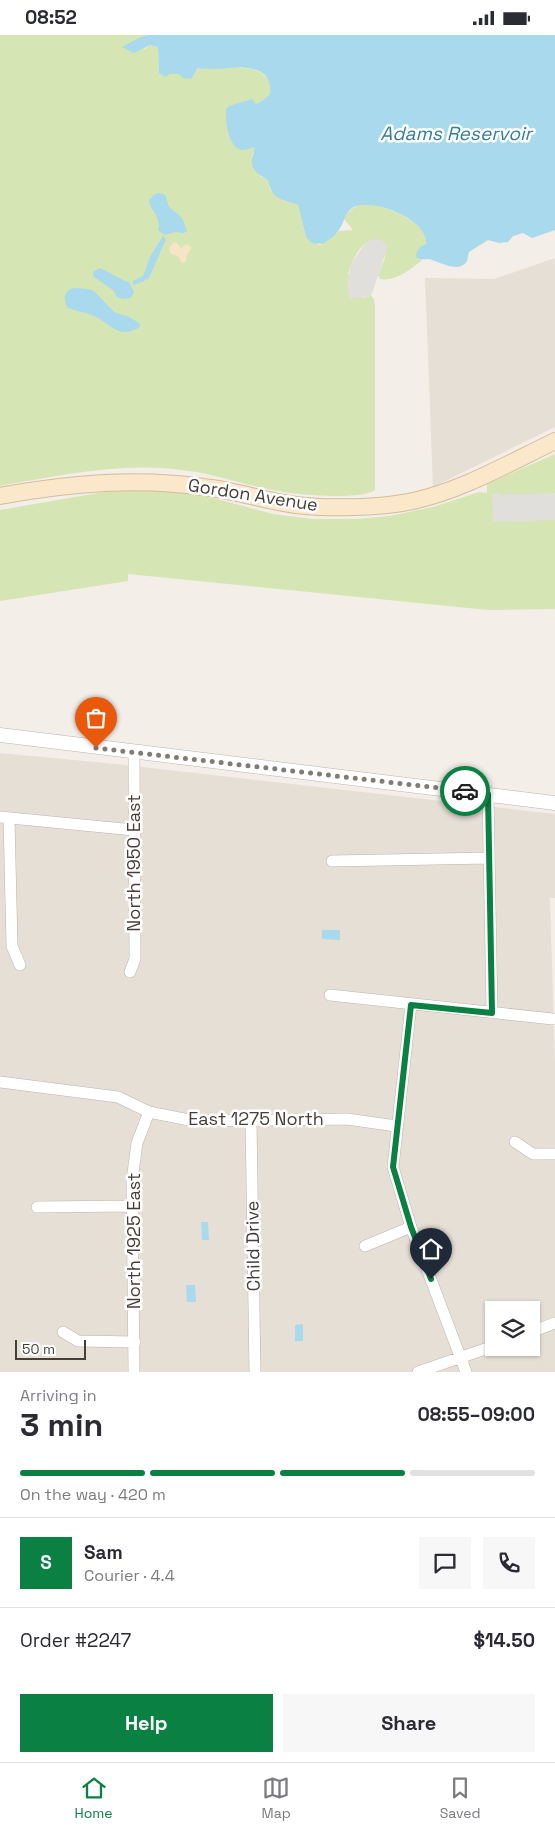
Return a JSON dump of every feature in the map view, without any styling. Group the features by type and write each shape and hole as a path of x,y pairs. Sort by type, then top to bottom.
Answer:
{"main road":[{"name":"Gordon Avenue","path":"0,496 84,483 126,481 170,483 212,488 297,505 339,507 382,505 440,494 555,441"}],"street":[{"path":"0,735 134,753 555,803"},
{"name":"North 1950 East","path":"130,972 135,959 134,753"},
{"path":"488,794 492,1013"},
{"path":"20,965 12,946 5,817 134,830"},
{"path":"332,861 489,858"},
{"path":"330,995 553,1019"},
{"path":"411,1005 396,1126 393,1167 411,1227 466,1372"},
{"name":"East 1275 North","path":"0,1082 118,1097 150,1112 194,1121 347,1119 396,1126"},
{"name":"North 1925 East","path":"134,1372 132,1180 137,1143 150,1112"},
{"name":"Child Drive","path":"251,1121 255,1372"},
{"path":"515,1142 533,1153 555,1154"},
{"path":"37,1207 133,1206"},
{"path":"365,1246 411,1227"},
{"path":"540,1329 555,1323"},
{"path":"63,1332 78,1341 135,1342"},
{"path":"418,1372 485,1349"}],"shaded area":[{"path":"379,239 385,243 387,249 371,296 350,299 347,286 351,264 364,245 370,240"},
{"path":"555,258 555,427 433,487 425,278 494,279"},
{"path":"555,493 555,520 493,522 492,494 502,494 503,500 504,494"},
{"path":"0,753 116,764 555,814 555,898 550,898 555,1066 555,1372 0,1372"}],"green space":[{"path":"0,35 151,35 143,50 150,45 158,47 159,73 179,74 203,68 229,67 253,69 262,73 269,80 270,94 256,104 252,99 247,101 244,150 254,147 252,156 260,176 268,180 270,190 284,201 298,205 306,237 319,245 339,231 353,230 344,219 358,205 365,204 392,210 420,227 427,240 417,258 422,260 413,267 397,277 380,279 378,275 385,258 385,243 378,240 366,243 361,248 353,260 348,274 362,298 371,296 374,299 375,306 375,490 363,494 342,496 302,494 254,486 198,472 165,468 117,468 0,486"},
{"path":"555,454 555,609 488,610 128,574 128,581 0,601 0,510 104,492 139,490 181,492 213,498 273,514 312,519 356,519 390,516 433,507 479,492 487,493 487,484"}],"sand":[{"path":"174,242 181,248 186,244 190,246 191,250 187,254 186,262 182,263 178,256 171,254 169,248"}],"water":[{"name":"Adams Reservoir","path":"149,35 555,35 555,230 532,238 523,233 513,236 508,242 499,243 488,240 469,252 465,264 455,267 429,259 417,258 416,254 420,247 426,244 425,235 409,219 384,208 361,205 349,210 337,233 331,238 323,244 312,243 306,237 298,205 278,198 272,191 268,180 254,169 252,159 254,147 244,150 238,149 228,133 226,109 229,106 252,99 256,104 262,101 270,94 270,83 266,76 250,68 241,68 197,69 191,79 183,78 179,74 170,74 165,77 159,73 158,47 150,45 134,53 122,47"},
{"path":"155,194 165,195 169,207 183,220 187,231 184,233 175,232 165,235 158,230 158,221 149,200"},
{"path":"163,236 166,239 149,278 133,285 133,281 143,276 151,255"},
{"path":"100,268 129,282 134,292 131,298 123,299 117,297 113,290 94,277 93,272"},
{"path":"73,288 94,291 114,312 129,317 139,323 140,327 132,331 121,331 88,313 68,308 65,297 67,292"},
{"path":"322,930 340,930 340,940 322,939"},
{"path":"201,1222 208,1222 209,1240 202,1240"},
{"path":"186,1285 195,1285 196,1302 187,1302"},
{"path":"303,1324 303,1341 295,1341 295,1325"}],"way so far":[{"path":"96,748 465,791"}],"route":[{"path":"431,1279 411,1227 393,1167 396,1126 411,1005 492,1013 488,794 465,791"}]}
